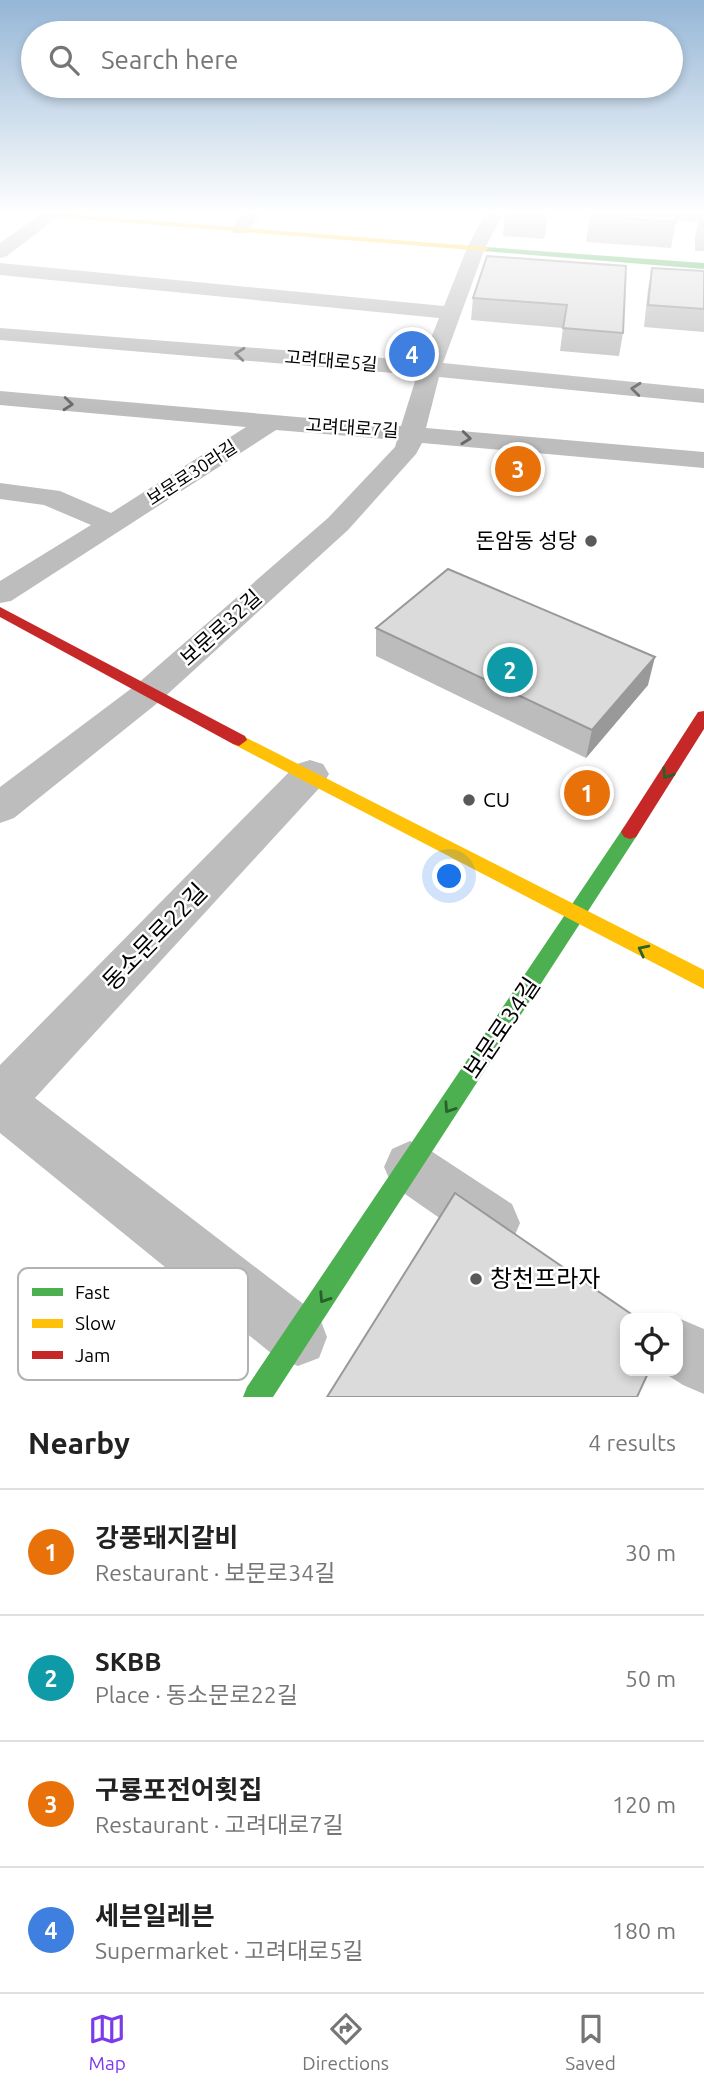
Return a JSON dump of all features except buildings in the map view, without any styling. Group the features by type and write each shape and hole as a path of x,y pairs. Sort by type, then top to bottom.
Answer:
{"street":[{"path":"105,279 453,313"},
{"path":"429,373 465,279"},
{"name":"고려대로5길","path":"0,334 704,396"},
{"name":"보문로32길","path":"2,804 148,693 338,524 407,449 429,373"},
{"name":"고려대로7길","path":"0,398 271,422 412,431 704,460"},
{"name":"보문로30라길","path":"0,594 271,422"},
{"path":"0,491 50,497 113,524"},
{"path":"0,611 148,693 310,774 704,981"},
{"name":"보문로34길","path":"257,1397 576,916 704,716"},
{"name":"동소문로22길","path":"0,1101 310,774"},
{"path":"0,1101 211,1268"},
{"path":"410,1167 534,1250"},
{"path":"248,1297 298,1337"},
{"path":"683,1350 704,1364"}],"traffic: fast":[{"path":"257,1397 630,832"}],"traffic: slow":[{"path":"239,740 704,980"}],"traffic: jam":[{"path":"0,611 239,740"},
{"path":"630,832 704,716"}],"place":[{"name":"세븐일레븐","path":"412,354"},
{"name":"구룡포전어횟집","path":"518,469"},
{"name":"돈암동 성당","path":"591,541"},
{"name":"SKBB","path":"510,670"},
{"name":"강풍돼지갈비","path":"587,793"},
{"name":"CU","path":"469,800"},
{"name":"창천프라자","path":"476,1279"}]}
